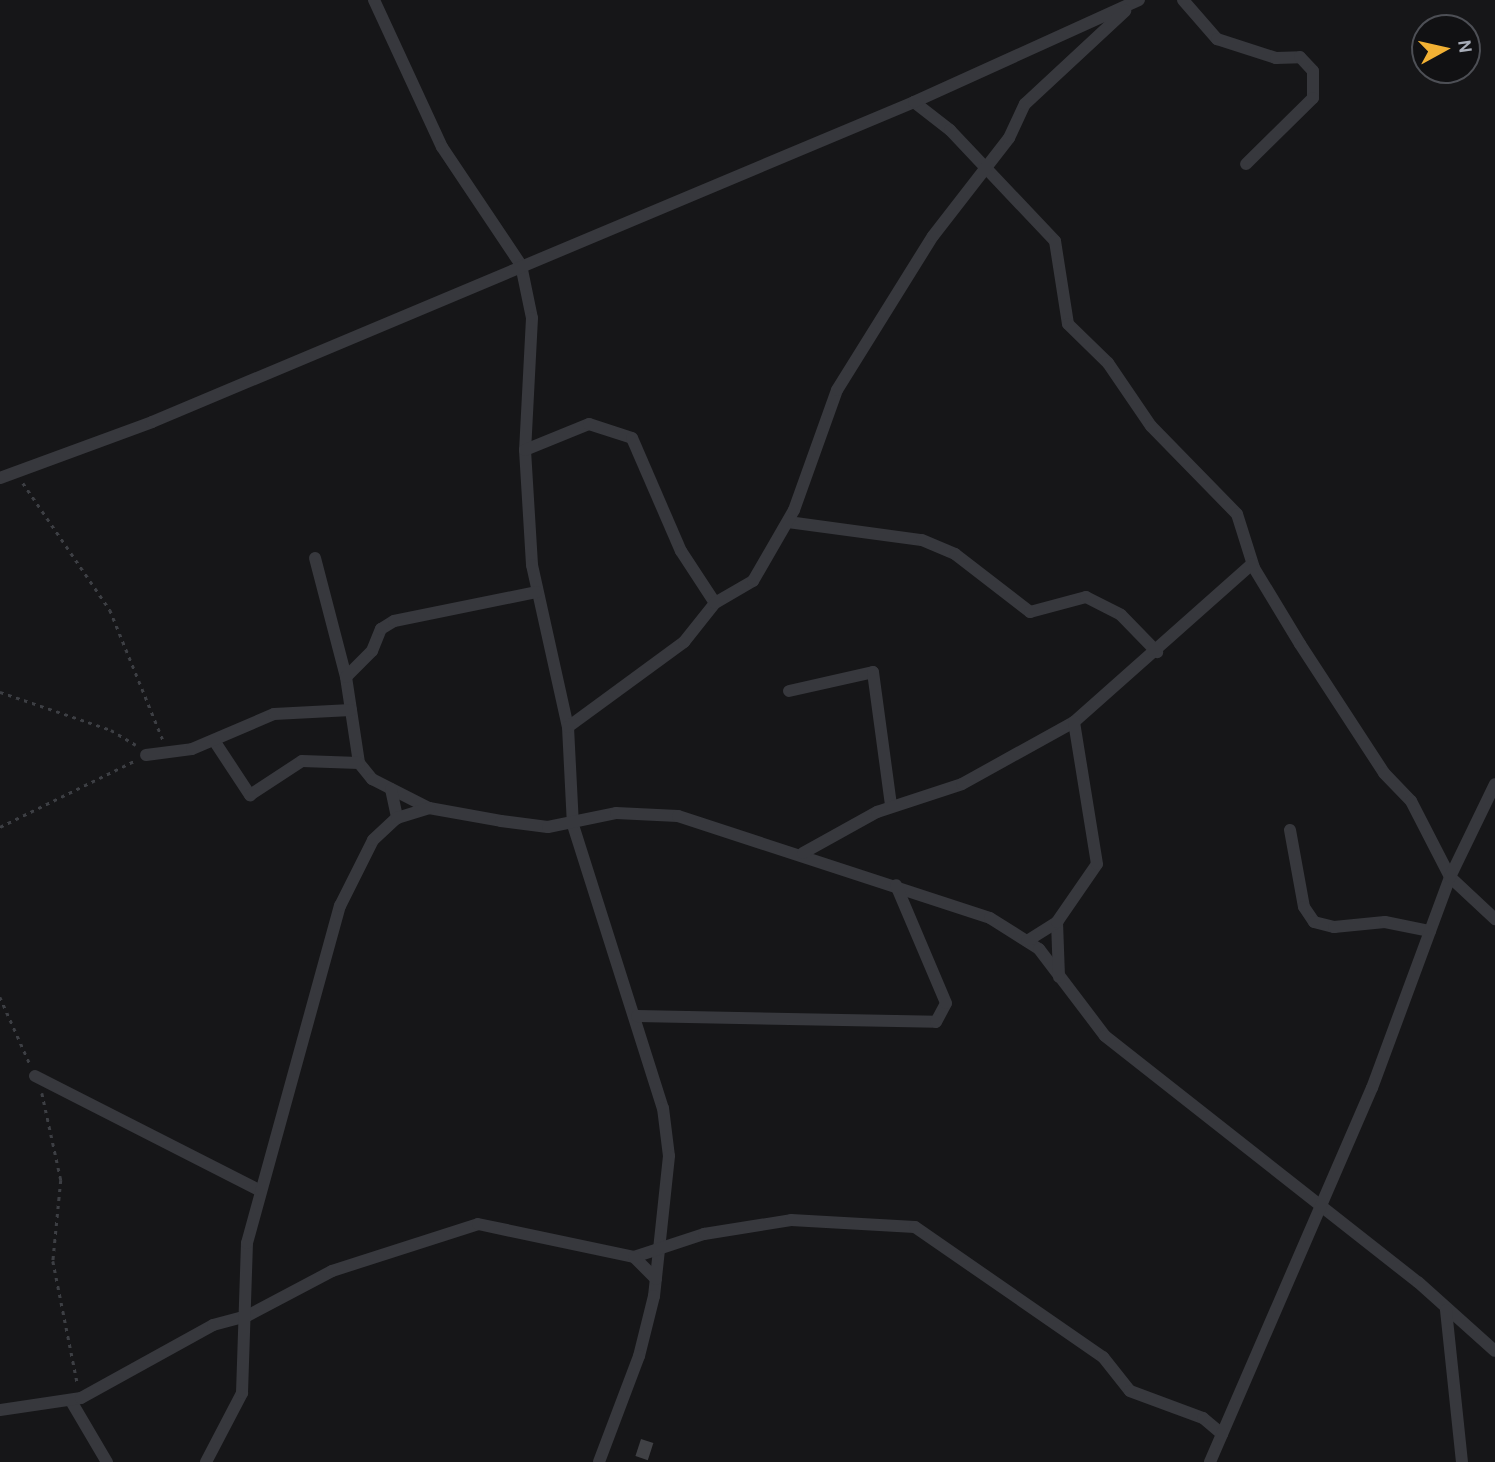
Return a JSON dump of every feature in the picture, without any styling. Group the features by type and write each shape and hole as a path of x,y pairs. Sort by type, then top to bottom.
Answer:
{"street":[{"path":"374,0 442,147 521,265 533,345 525,450 536,592 568,727 573,825 637,1016 669,1156 656,1279 639,1356 599,1462"},
{"path":"1183,0 1217,38 1276,58 1300,57 1313,71 1312,98 1246,164"},
{"path":"0,478 152,422 914,102 1137,1"},
{"path":"568,727 684,642 715,603 754,581 788,522 847,372 933,236 985,170 1025,104 1137,1"},
{"path":"914,102 1055,241 1068,324 1108,363 1151,426 1237,514 1252,564 1384,773 1411,801 1450,877 1490,905 1495,919"},
{"path":"525,450 589,424 606,424 632,438 681,551 715,603"},
{"path":"788,522 922,540 955,554 1030,612 1086,597 1121,615 1157,652"},
{"path":"315,558 346,677 359,764"},
{"path":"803,853 891,806 962,784 1074,722 1157,652 1209,596 1252,564"},
{"path":"346,677 372,651 381,629 394,621 536,592"},
{"path":"789,691 873,672 891,806"},
{"path":"146,755 170,754 215,741 274,713 351,710"},
{"path":"1027,940 1057,922 1099,855 1074,722"},
{"path":"215,741 250,795 302,761 359,764 391,789 429,808 509,822 573,825 641,811 803,853 990,918 1027,940 1105,1036 1322,1205 1495,1351"},
{"path":"1210,1462 1322,1205 1450,877 1495,784"},
{"path":"391,789 397,818"},
{"path":"206,1462 243,1393 247,1243 259,1190 340,906 368,847 397,818 429,808"},
{"path":"1290,830 1304,906 1314,922 1334,928 1385,922 1430,931"},
{"path":"637,1016 936,1022 946,1003 896,885"},
{"path":"1057,922 1059,978"},
{"path":"35,1076 259,1190"},
{"path":"634,1257 660,1246 791,1220 915,1227 945,1242 1103,1357 1130,1391 1203,1418 1222,1434"},
{"path":"0,1410 76,1400 213,1325 247,1316 332,1272 478,1224 634,1257 656,1279"},
{"path":"1446,1310 1462,1462"},
{"path":"76,1400 107,1462"}],"path":[{"path":"15,472 110,610 170,754"},
{"path":"0,692 111,730 146,755 0,827"},
{"path":"0,997 35,1076 61,1180 53,1261 76,1400"}],"building":[{"path":"641,1439 653,1443 648,1460 635,1456"}]}
